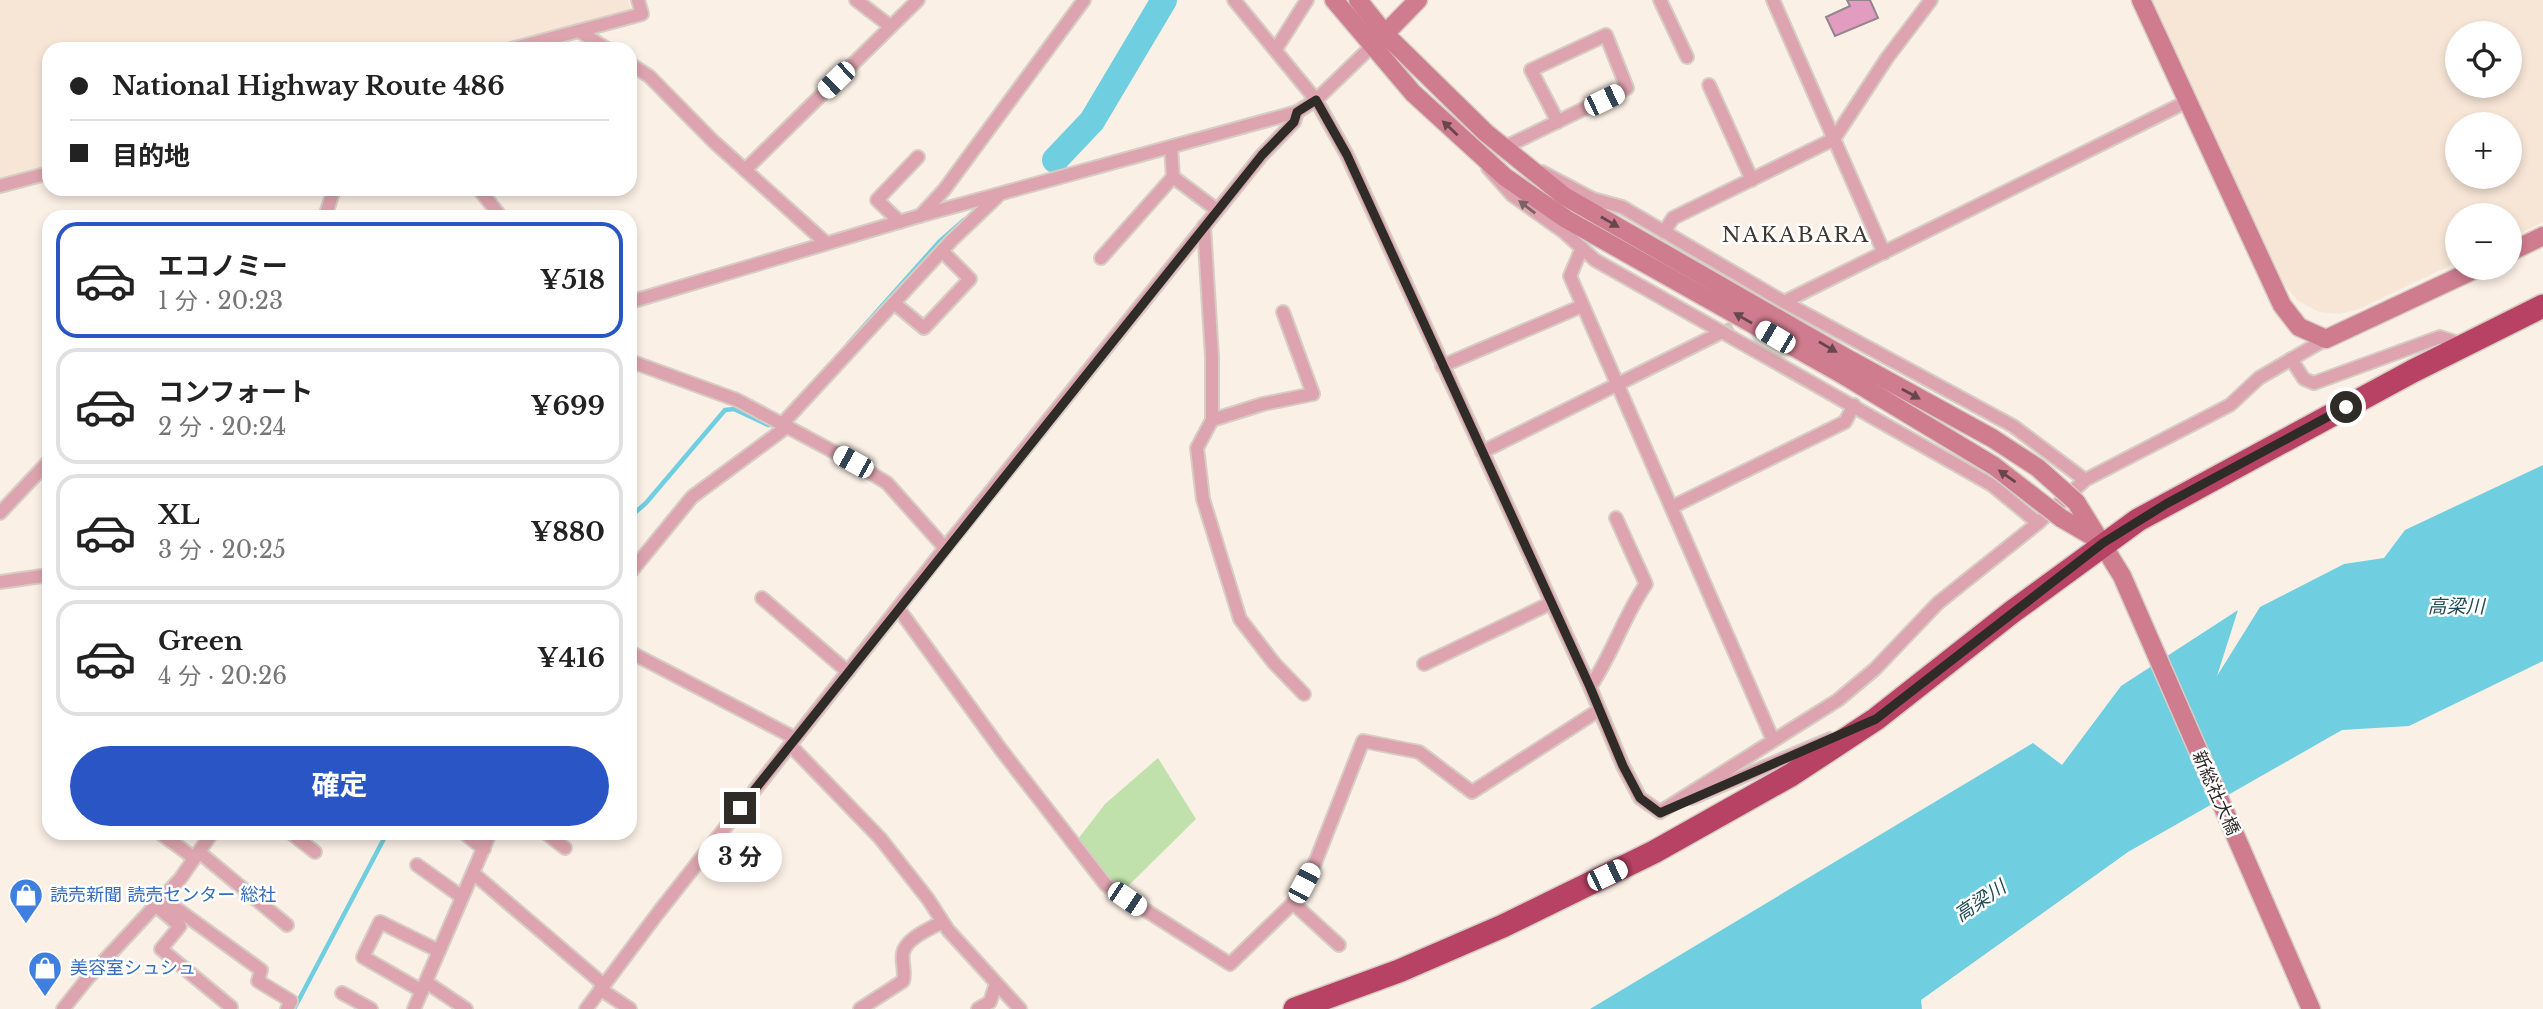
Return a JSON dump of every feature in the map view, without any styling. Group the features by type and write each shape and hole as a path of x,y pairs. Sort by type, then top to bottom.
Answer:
{"highway":[{"path":"1295,1009 1399,971 1503,926 1654,852 1791,775 1876,719 2103,543 2166,504 2543,306"}],"street":[{"path":"537,42 642,14 638,0"},
{"path":"856,0 890,26"},
{"path":"745,170 918,0"},
{"path":"919,216 944,190 1084,0"},
{"path":"1234,0 1316,100 1347,155 1590,687 1623,766 1640,798 1660,813"},
{"path":"1276,49 1307,0"},
{"path":"1334,0 1371,47 1413,93 1505,177 1566,219 1848,368"},
{"path":"1357,0 1386,35 1503,148 1564,195 1848,368 1994,466 2061,517 2103,543"},
{"path":"637,300 919,216 1297,112 1316,100 1386,35 1418,0"},
{"path":"1660,0 1687,57"},
{"path":"1773,0 1884,253"},
{"path":"1664,232 1673,218 1834,139 1887,58 1931,0"},
{"path":"2141,0 2282,305 2299,327 2326,339"},
{"path":"579,31 596,42"},
{"path":"1503,148 1558,122 1627,88 1606,35 1531,70 1558,122"},
{"path":"637,68 649,76 745,170 826,243"},
{"path":"1709,85 1752,180"},
{"path":"1784,302 2189,101"},
{"path":"586,1009 792,741 1204,226 1262,155 1294,122 1297,112"},
{"path":"1101,258 1173,177 1171,147"},
{"path":"1476,150 1496,181 1595,260 1992,485 2038,523"},
{"path":"900,222 877,200 918,157"},
{"path":"1526,165 1593,199 1622,207 1784,302 2013,426 2085,480"},
{"path":"0,186 42,175"},
{"path":"1173,177 1217,210"},
{"path":"637,564 692,496 786,424 942,251 999,195"},
{"path":"1204,226 1212,357 1212,420 1197,448 1200,483 1210,529 1232,596 1247,630 1304,694"},
{"path":"2522,247 2543,236"},
{"path":"1581,248 1570,276 1773,740"},
{"path":"894,303 924,328 970,279 942,251"},
{"path":"1660,813 1838,700 1866,677 1938,603 2038,523 2085,480 2230,405 2259,379 2326,339 2452,280"},
{"path":"1442,366 1582,306"},
{"path":"1212,420 1263,404 1313,394 1283,312"},
{"path":"1482,452 1722,332"},
{"path":"2291,359 2304,379 2314,383 2440,337 2465,345"},
{"path":"637,364 737,400 786,424 887,483 945,548"},
{"name":"新総社大橋","path":"1848,368 1992,438 2038,468 2076,502 2122,576 2311,1009"},
{"path":"1672,507 1844,422 1854,405"},
{"path":"0,513 42,468"},
{"path":"1590,687 1632,605 1646,584 1616,518"},
{"path":"0,582 42,576"},
{"path":"762,597 848,672"},
{"path":"1424,664 1551,603"},
{"path":"898,608 1002,751 1107,885 1230,964 1293,903 1315,863 1363,741 1419,752 1472,792 1600,710"},
{"path":"637,656 792,741 880,838 942,922 1020,1009"},
{"path":"1660,813 1876,719"},
{"path":"171,840 196,855 287,925"},
{"path":"63,1009 158,901 207,840"},
{"path":"299,840 314,852"},
{"path":"473,840 484,849"},
{"path":"414,1009 487,840"},
{"path":"555,840 565,848"},
{"path":"417,865 463,897"},
{"path":"473,873 630,1009"},
{"path":"158,901 180,926 161,949 231,1007"},
{"path":"158,901 261,970 258,981 291,1001 287,1009"},
{"path":"1293,903 1339,945"},
{"path":"439,951 380,922 362,957 466,1009"},
{"path":"860,1009 903,981 902,954 905,948 910,941 942,922"},
{"path":"978,1009 990,1002 996,984"},
{"path":"342,993 372,1009"}],"shaded area":[{"path":"0,0 628,0 631,11 514,42 42,42 42,169 0,180"},
{"path":"2150,0 2543,0 2543,222 2522,232 2522,203 2445,203 2445,268 2359,309 2340,314 2319,312 2298,301 2277,276"}],"green space":[{"path":"1158,758 1196,819 1125,889 1108,881 1075,843 1105,804"}],"water":[{"name":"高梁川","path":"2543,465 2543,661 2409,726 2342,730 2128,852 1921,1000 1922,1009 1590,1009 2033,743 2062,765 2121,686 2238,610 2217,676 2260,607 2344,564 2384,558 2405,530"}],"building":[{"path":"1847,0 1870,0 1878,18 1835,36 1826,17 1850,6"}],"waterway":[{"path":"1055,160 1092,121 1164,0"},
{"path":"848,344 939,242 964,220"},
{"path":"637,511 725,410 734,409 768,425 774,425"},
{"path":"294,1009 383,840"}],"tunnel":[{"path":"1722,332 1784,302"}],"place":[{"name":"読売新聞 読売センター 総社","path":"26,925"},
{"name":"美容室シュシュ","path":"45,998"}],"district":[{"name":"NAKABARA","path":"1796,235"}],"route":[{"path":"740,808 1262,155 1294,122 1297,112 1316,100 1347,155 1590,687 1623,766 1640,798 1660,813 1876,719 2103,543 2166,504 2346,407"}]}
